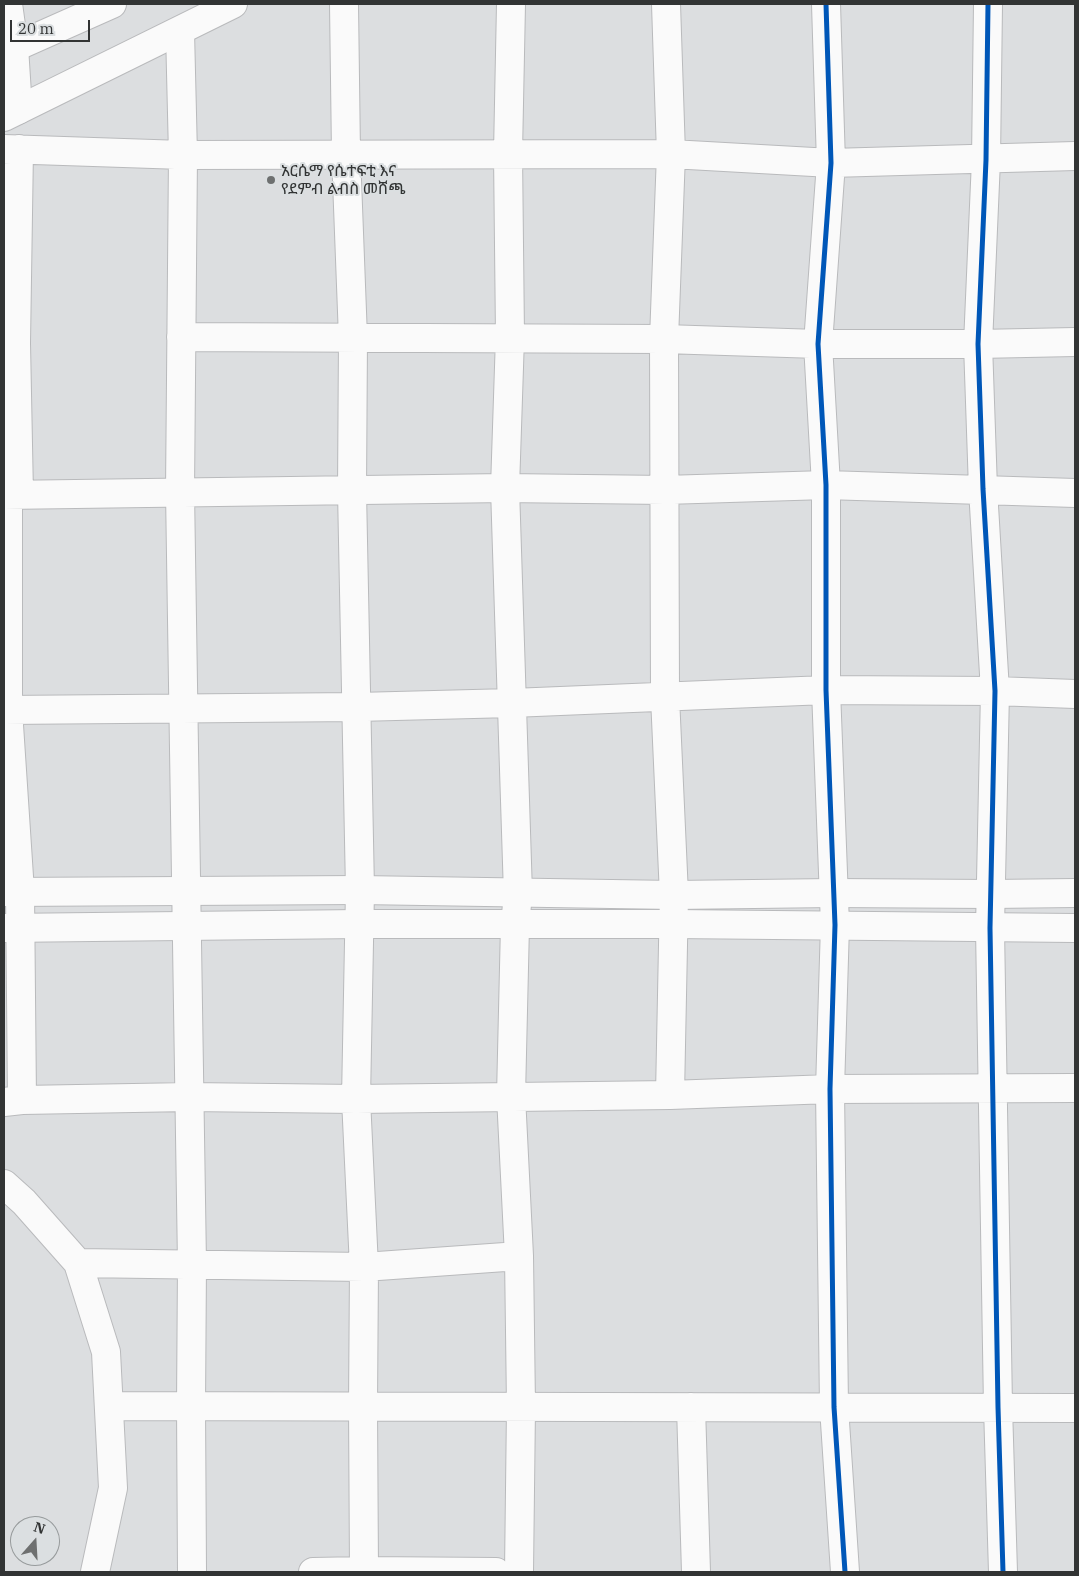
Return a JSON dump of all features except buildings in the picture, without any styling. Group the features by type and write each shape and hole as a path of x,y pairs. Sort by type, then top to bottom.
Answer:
{"main road":[{"path":"8,4 11,113 233,4"},
{"path":"9,49 112,4"},
{"path":"344,4 346,154 353,338 352,491 360,890 356,1099 364,1267 362,1406 364,1572"},
{"path":"511,4 508,153 510,337 505,488 518,894 515,925 511,1096 519,1256 521,1407 519,1572"},
{"path":"666,4 671,154 664,339 665,697 674,895 670,1095"},
{"path":"826,4 831,163 818,344 826,486 826,690 835,925 830,1089 834,1407 845,1572"},
{"path":"988,4 986,160 978,344 983,489 995,691 990,928 998,1407 1003,1572"},
{"path":"180,31 183,155 180,491 192,1264 192,1572"},
{"path":"1075,156 831,163 671,154 183,155 12,149 16,343 10,495 6,710 12,892 13,1101 188,1097 356,1099 670,1095 830,1089 1075,1088"},
{"path":"181,337 510,337 818,344 1075,342"},
{"path":"10,495 180,491 352,491 505,488 665,490 826,486 1075,492"},
{"path":"6,710 512,703 826,690 995,691 1075,694"},
{"path":"12,892 360,890 674,895 1075,893"},
{"path":"12,928 360,924 673,924 1075,928"},
{"path":"4,1184 24,1202 78,1263 106,1352 113,1488 95,1572"},
{"path":"78,1263 364,1267 519,1256"},
{"path":"110,1406 1075,1408"},
{"path":"691,1407 696,1572"},
{"path":"313,1572 496,1572"}],"cycle path":[{"path":"826,4 831,163 818,344 826,485 826,690 835,925 830,1089 834,1407 845,1572"},
{"path":"988,4 986,160 978,344 983,489 995,691 990,928 998,1407 1003,1572"}],"place":[{"name":"አርሴማ የሴተፍቲ እና የደምብ ልብስ መሸጫ","path":"271,180"}]}
